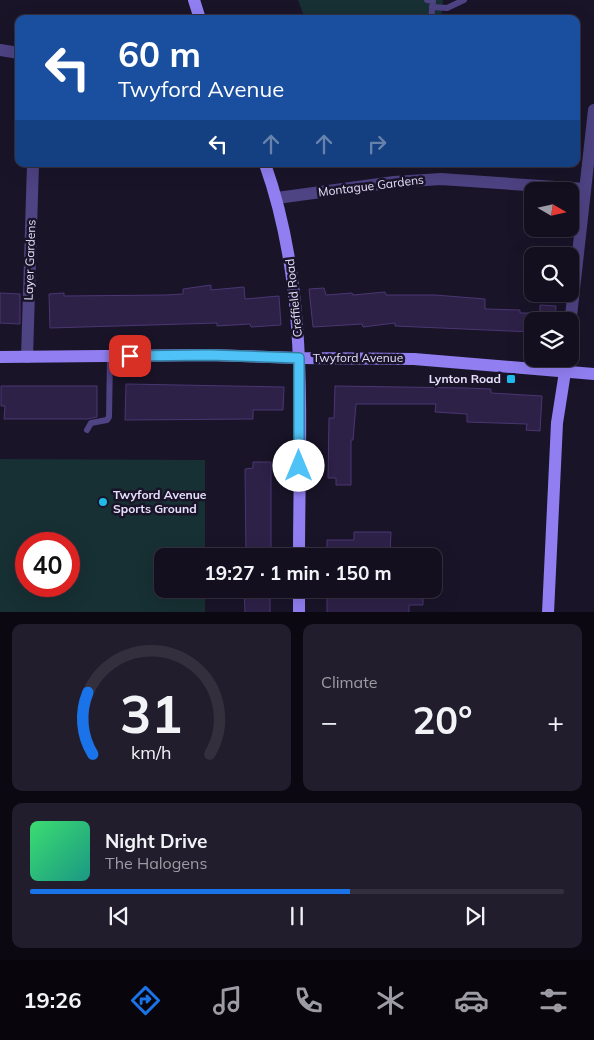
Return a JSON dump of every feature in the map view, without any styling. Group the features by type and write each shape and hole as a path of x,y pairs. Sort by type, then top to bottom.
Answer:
{"street":[{"path":"194,0 199,15"},
{"path":"0,50 15,53"},
{"path":"571,312 594,110"},
{"name":"Layer Gardens","path":"27,357 32,167"},
{"name":"Creffield Road","path":"266,167 277,198 289,248 298,317 299,548"},
{"name":"Montague Gardens","path":"277,198 418,180 509,182 585,190"},
{"name":"Twyford Avenue","path":"0,357 209,355 524,363"},
{"path":"548,612 557,423 566,367"},
{"name":"Twyford Avenue","path":"572,367 594,374"},
{"path":"298,612 299,598"}],"lane":[{"path":"427,0 433,0 431,15"},
{"path":"432,7 447,8 464,0"},
{"path":"87,430 91,423 107,420 110,417 110,356"}],"green space":[{"path":"298,0 443,0 441,15 304,15"},
{"name":"Twyford Avenue Sports Ground","path":"0,459 205,460 205,548 154,548 154,598 205,598 205,612 0,612"}],"building":[{"path":"211,285 211,290 244,287 245,299 279,296 281,325 251,327 250,324 217,326 217,323 50,328 49,294 64,293 64,296 183,294 183,289"},
{"path":"324,288 326,295 385,292 386,295 435,295 485,299 485,309 520,310 520,313 524,313 524,332 395,326 395,323 363,327 362,324 313,327 309,289"},
{"path":"0,293 20,294 20,324 0,323"},
{"path":"540,305 556,306 556,312 540,312"},
{"path":"126,384 284,387 283,410 253,410 253,419 125,420"},
{"path":"1,386 97,386 97,417 88,419 4,419 5,406 1,406"},
{"path":"335,386 491,389 491,393 542,396 540,431 526,430 527,424 467,422 467,414 435,412 436,404 356,404 353,440 351,440 351,485 336,485 336,478 328,478 329,418 334,418"},
{"path":"253,462 271,462 271,548 246,548 245,469 253,468"},
{"path":"354,532 391,532 390,548 327,548 327,540 354,540"},
{"path":"244,598 270,598 270,612 245,612"},
{"path":"327,598 423,598 423,605 409,605 409,612 327,612"}],"place":[{"name":"Lynton Road","path":"511,379"},
{"name":"Twyford Avenue Sports Ground","path":"103,502"}],"route":[{"path":"130,356 209,355 299,358 299,466"}]}
